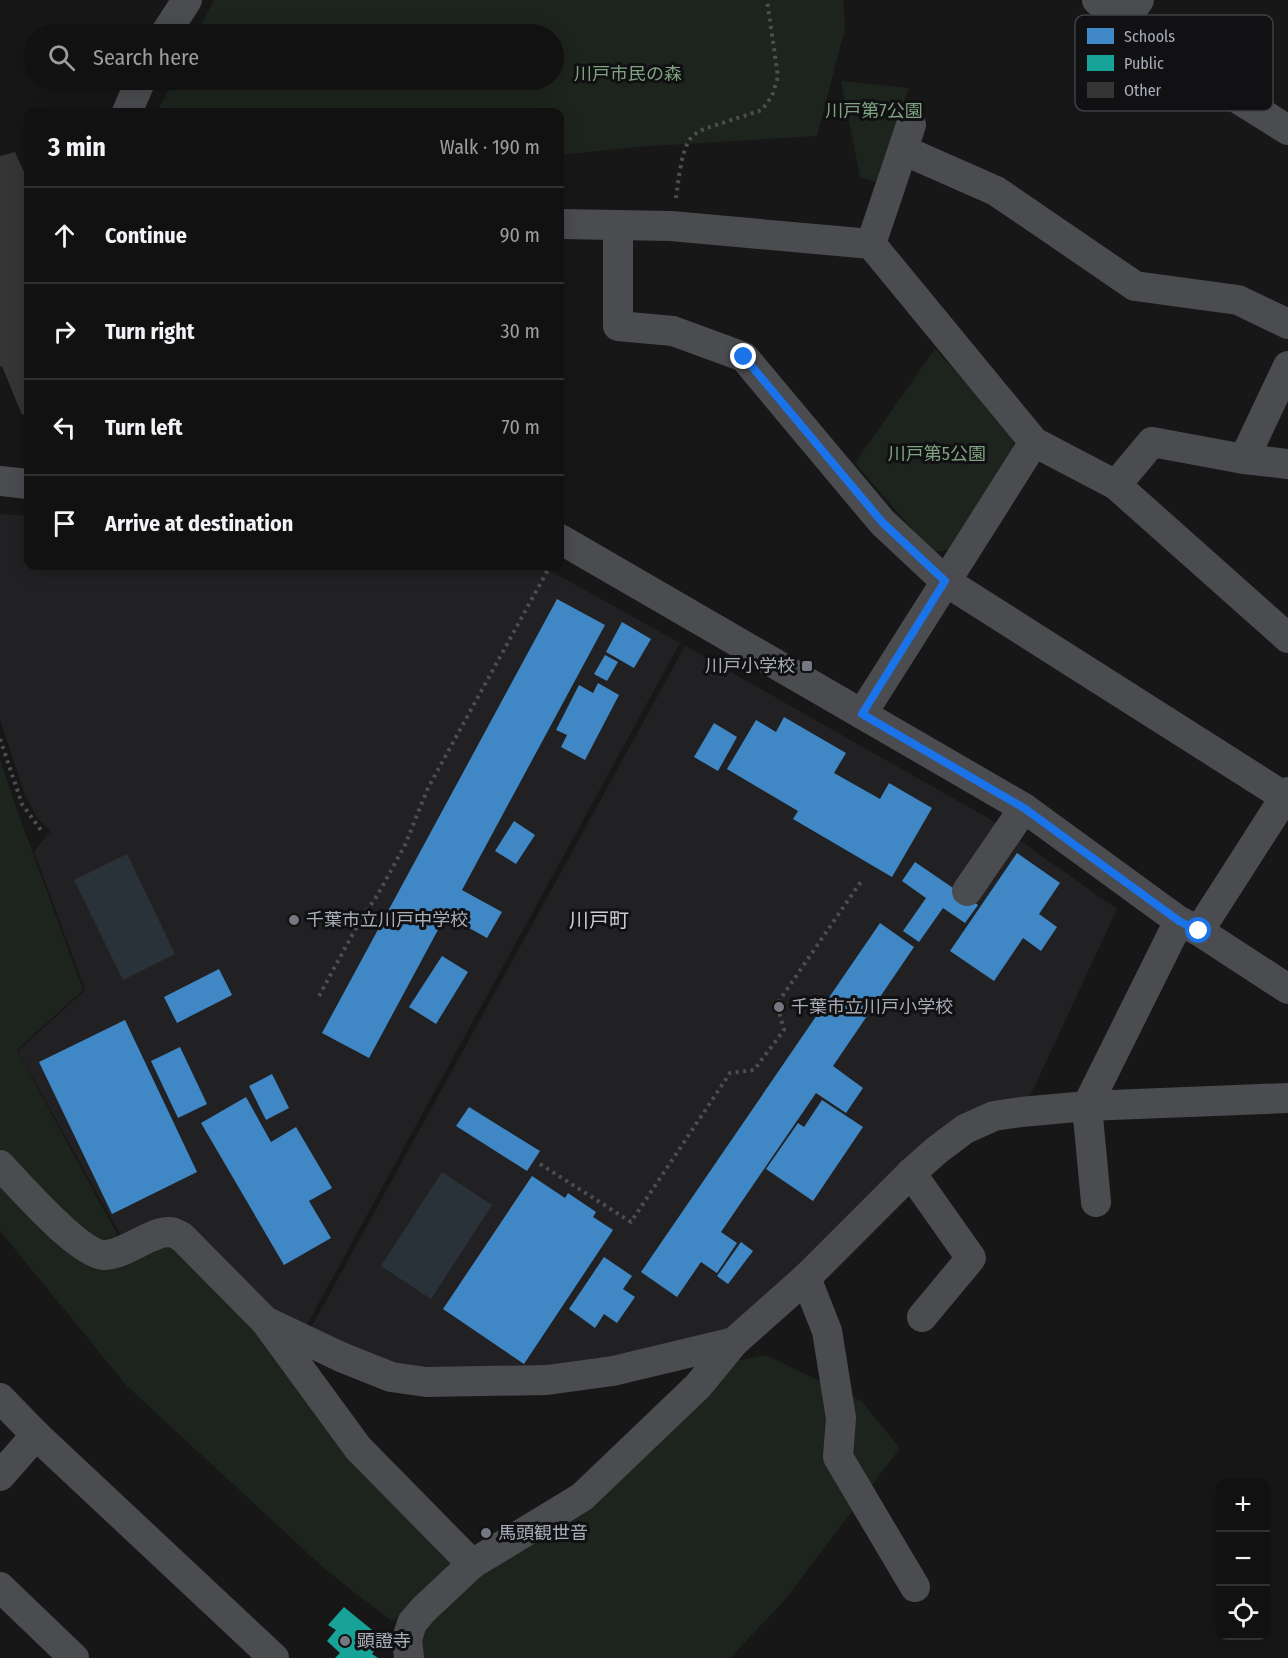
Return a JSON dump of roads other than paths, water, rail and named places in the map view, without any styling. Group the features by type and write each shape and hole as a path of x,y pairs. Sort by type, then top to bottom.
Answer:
{"street":[{"path":"171,24 187,0"},
{"path":"1097,0 1131,11"},
{"path":"129,108 137,90"},
{"path":"1258,111 1288,130"},
{"path":"871,244 907,138 996,191 1135,286 1238,300 1288,324"},
{"path":"564,224 671,226 871,244 1034,442 1116,485 1288,638"},
{"path":"618,225 618,326 673,331 744,357 882,522 945,581 1287,795 1189,926 1087,1106 1096,1202"},
{"path":"1244,459 1288,366"},
{"path":"862,714 1034,442"},
{"path":"1116,485 1152,442 1244,459 1288,464"},
{"path":"0,481 24,484"},
{"path":"564,541 1024,808 1189,926 1288,989"},
{"path":"967,891 1024,808"},
{"path":"409,1658 407,1639 412,1623 423,1610 472,1564 582,1497 698,1386 734,1342 806,1278 911,1173 965,1129 994,1116 1021,1112 1087,1106 1288,1098"},
{"path":"0,1165 52,1220 93,1252 104,1255 116,1253 163,1233 172,1232 182,1237 265,1321 358,1448 472,1564"},
{"path":"911,1173 971,1258 922,1317"},
{"path":"806,1278 827,1331 841,1418 838,1457 915,1587"},
{"path":"265,1321 341,1357 391,1377 426,1382 547,1380 613,1371 734,1342"},
{"path":"0,1398 36,1435 274,1658"},
{"path":"0,1476 36,1435"},
{"path":"0,1587 74,1658"}],"place":[{"name":"川戸小学校","path":"807,666"},
{"name":"千葉市立川戸中学校","path":"294,920"},
{"name":"千葉市立川戸小学校","path":"779,1007"},
{"name":"馬頭観世音","path":"486,1533"},
{"name":"顕證寺","path":"345,1641"}],"district":[{"name":"川戸町","path":"599,920"}],"park label":[{"name":"川戸市民の森","path":"628,74"},
{"name":"川戸第7公園","path":"874,111"},
{"name":"川戸第5公園","path":"937,454"}]}
